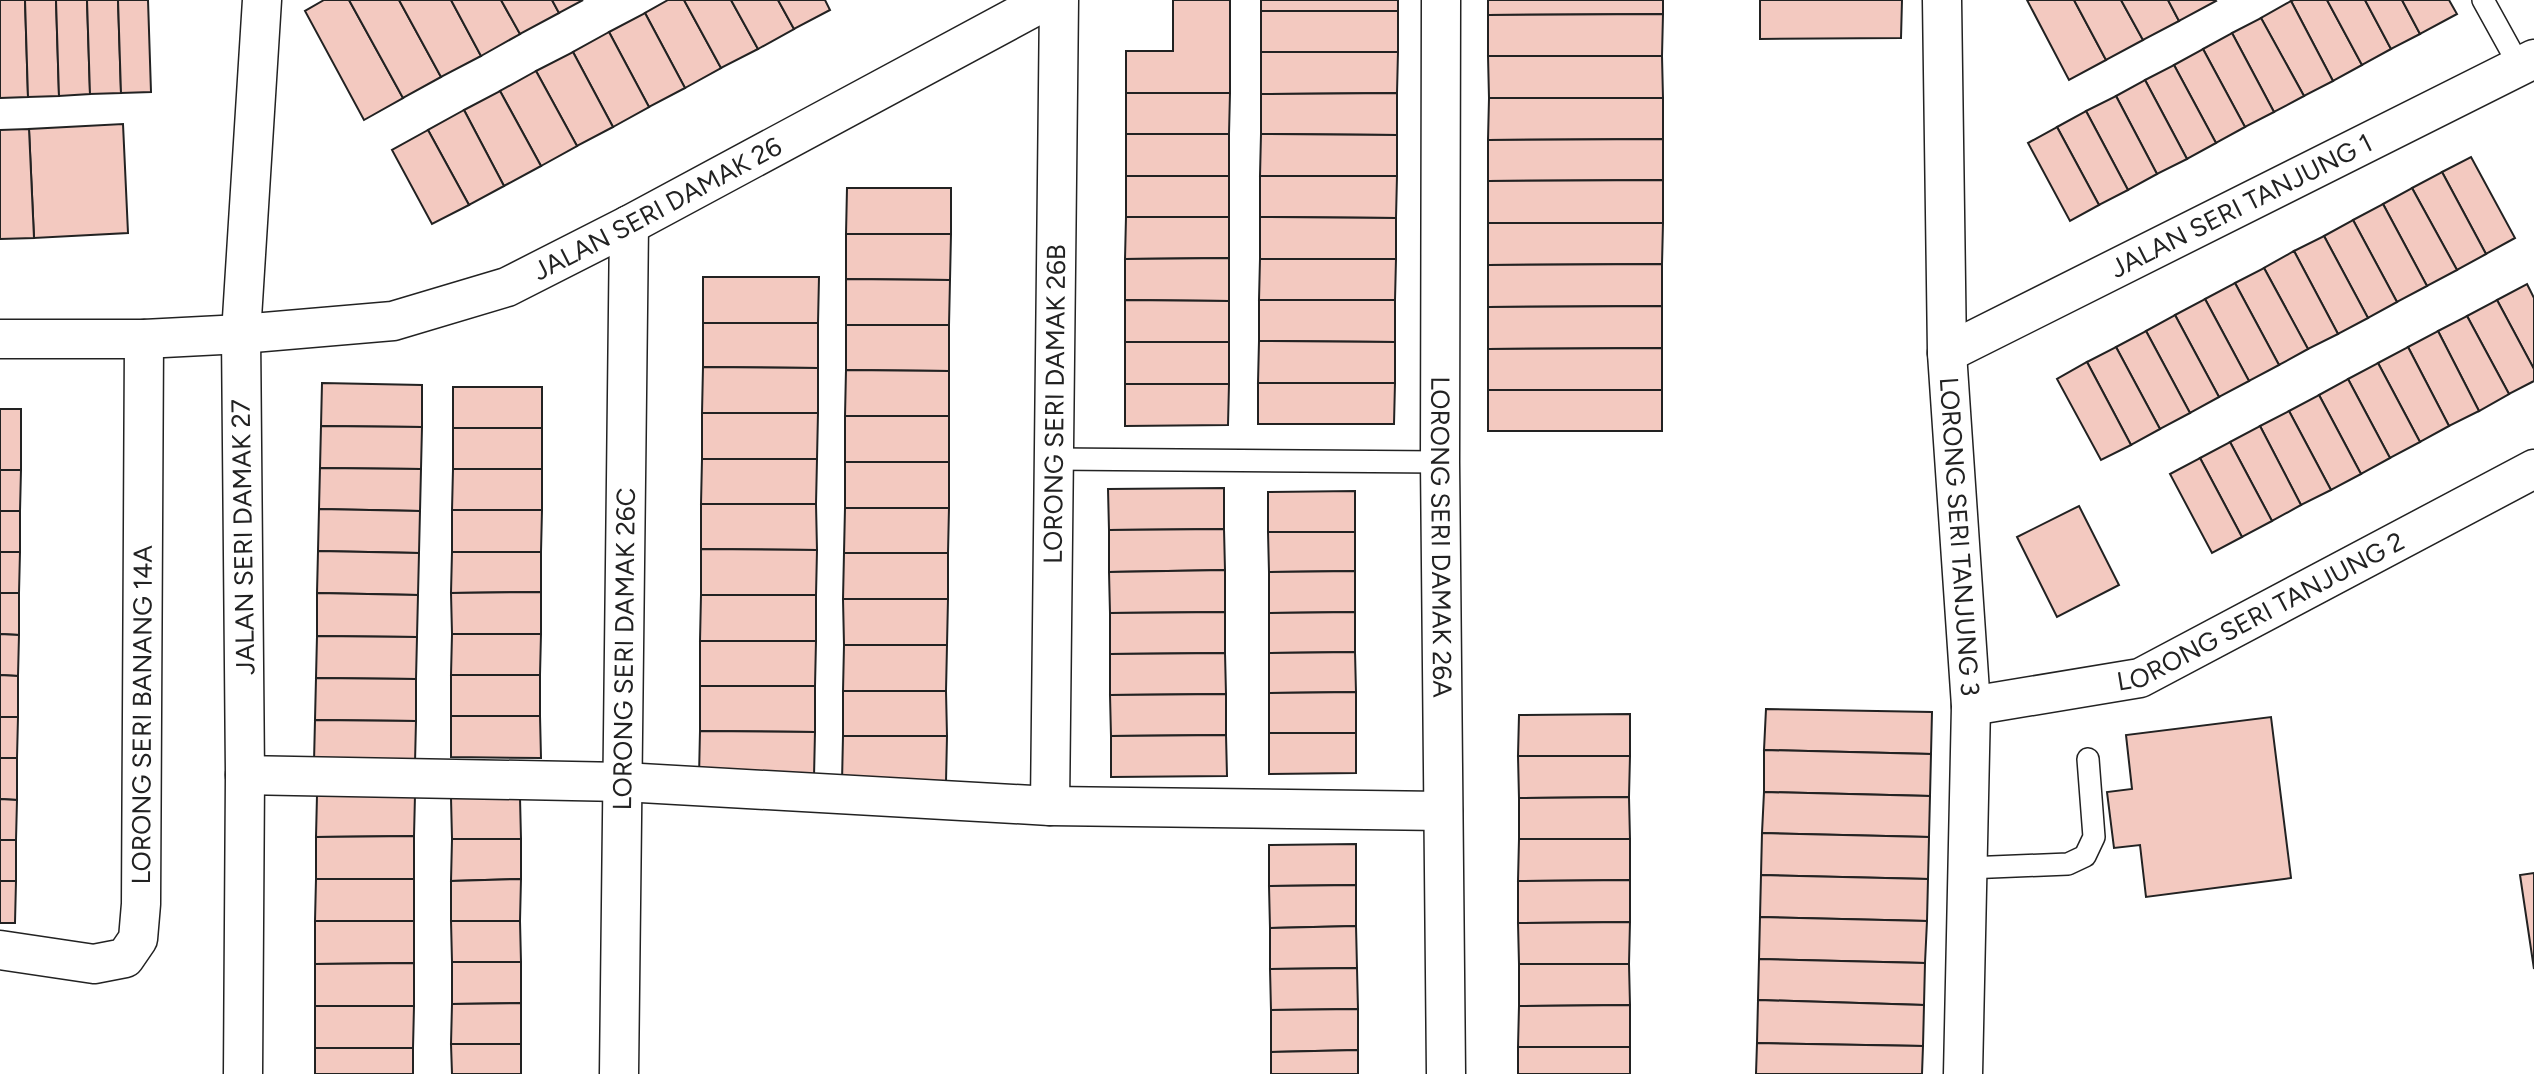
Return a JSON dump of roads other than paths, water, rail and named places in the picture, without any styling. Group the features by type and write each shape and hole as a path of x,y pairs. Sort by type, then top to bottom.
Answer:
{"street":[{"name":"JALAN SERI DAMAK 27","path":"243,1074 245,775 241,334 262,0"},
{"name":"JALAN SERI DAMAK 26","path":"0,339 145,339 393,321 507,287 629,225 1047,0"},
{"name":"LORONG SERI DAMAK 26B","path":"1049,806 1059,0"},
{"name":"LORONG SERI DAMAK 26A","path":"1441,0 1440,462 1446,1074"},
{"name":"LORONG SERI TANJUNG 3","path":"1942,0 1947,353 1971,706 1963,1074"},
{"name":"JALAN SERI TANJUNG 1","path":"1947,353 2529,74"},
{"name":"LORONG SERI DAMAK 26C","path":"619,1074 629,225"},
{"name":"LORONG SERI BANANG 14A","path":"0,950 94,964 125,958 138,939 141,876 145,339"},
{"name":"LORONG SERI TANJUNG 2","path":"1971,706 2140,678 2534,469"},
{"path":"245,775 623,782 1049,806 1443,811"}],"lane":[{"path":"2483,0 2529,74"},
{"path":"1054,459 1440,462"},
{"path":"1967,867 2068,864 2085,856 2094,837 2088,759"}]}
